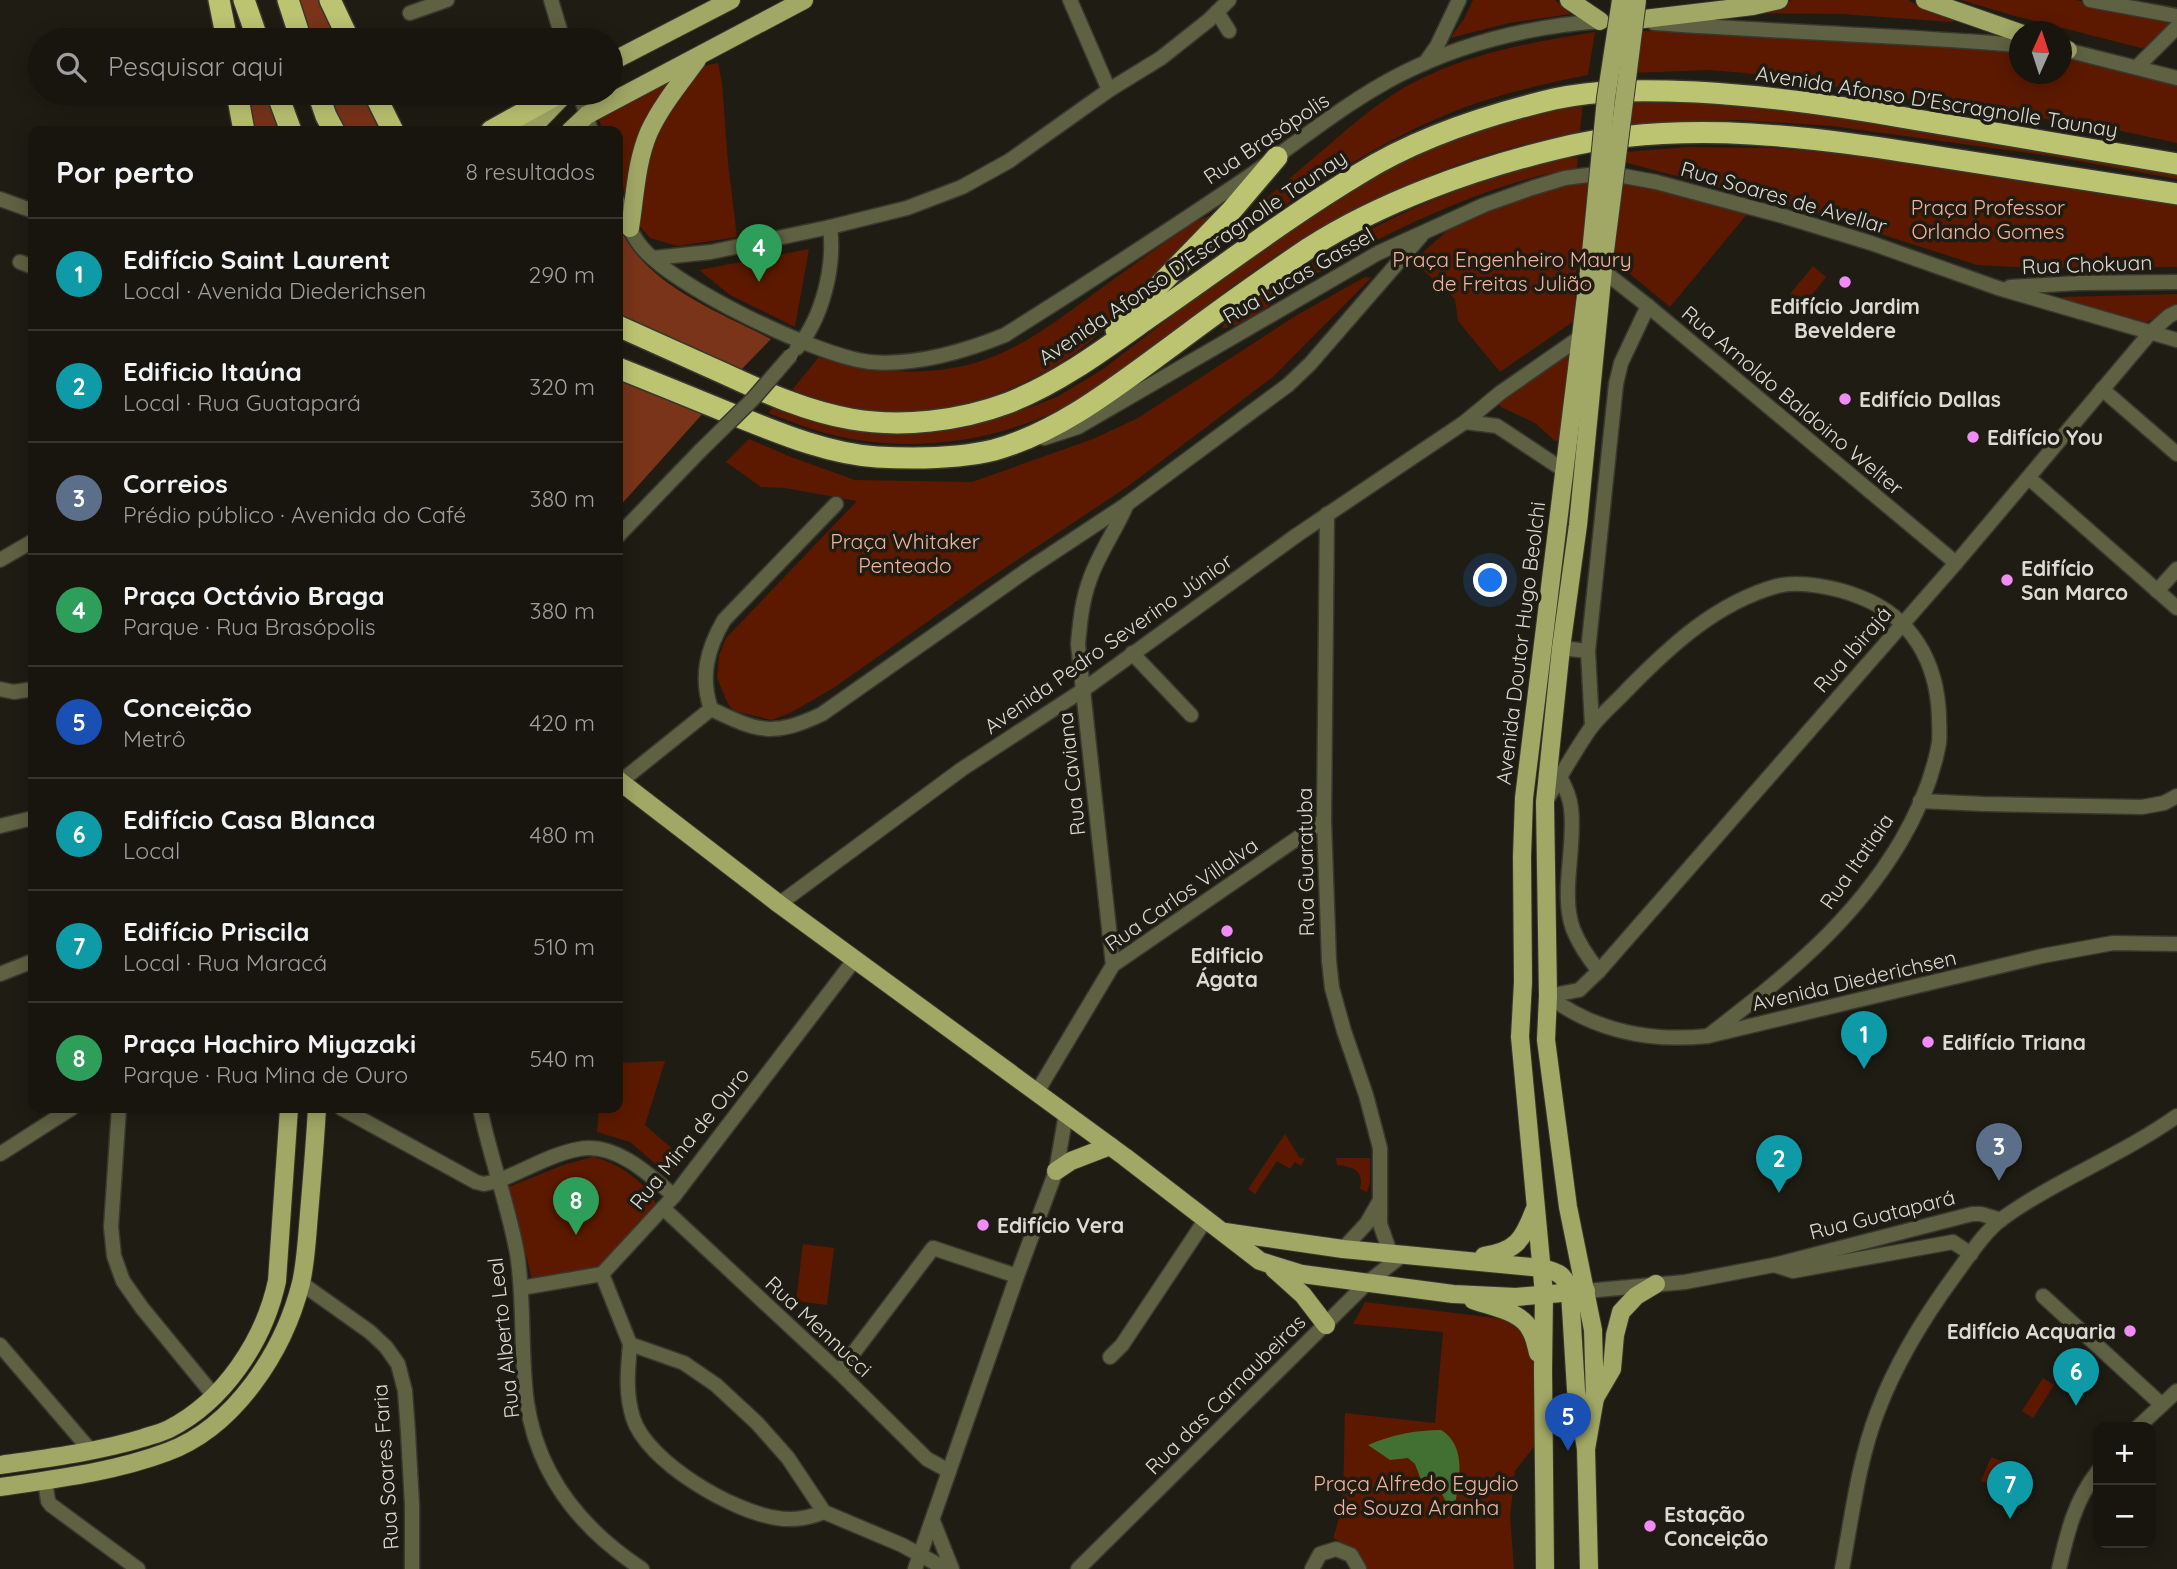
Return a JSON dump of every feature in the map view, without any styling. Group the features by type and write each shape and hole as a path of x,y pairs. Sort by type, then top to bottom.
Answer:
{"highway":[{"path":"219,0 225,28"},
{"path":"244,0 254,28"},
{"path":"288,0 297,28"},
{"path":"330,0 343,28"},
{"name":"Avenida Afonso D'Escragnolle Taunay","path":"623,328 778,399 813,411 855,420 900,423 954,417 1008,403 1051,382 1113,344 1290,217 1362,171 1431,137 1483,118 1593,92 1630,90 1758,96 1856,109 2177,164"},
{"path":"239,105 243,126"},
{"path":"281,105 289,126"},
{"path":"322,105 331,126"},
{"path":"380,105 390,126"},
{"path":"500,126 538,105"},
{"path":"623,370 756,424 841,452 875,457 967,455 1012,444 1079,411 1268,276 1336,233 1388,207 1468,174 1562,147 1620,138 1674,134 1809,139 1891,149 2177,194"},
{"path":"1087,360 1232,209 1277,158"}],"main road":[{"path":"623,56 731,0"},
{"path":"1569,0 1600,21"},
{"name":"Avenida Doutor Hugo Beolchi","path":"1578,1292 1546,1040 1548,996 1545,802 1561,648 1578,525 1599,264 1606,98 1621,0"},
{"name":"Avenida Doutor Hugo Beolchi","path":"1543,1370 1544,1294 1521,1057 1524,797 1582,336 1599,264 1637,0"},
{"path":"1627,21 1753,6 1779,0"},
{"path":"1925,0 2009,29"},
{"path":"623,102 795,3"},
{"path":"630,228 641,158 648,134 661,109 699,56"},
{"path":"534,126 554,105"},
{"path":"589,123 619,105"},
{"path":"1565,471 1574,483 1577,494 1572,535 1573,555"},
{"path":"623,784 779,904 1110,1146 1249,1253 1272,1266 1302,1274 1453,1294 1515,1315 1525,1322 1532,1331 1543,1370 1545,1569"},
{"path":"1522,907 1534,982 1541,992 1548,996"},
{"path":"0,1465 91,1451 167,1430 215,1397 234,1374 252,1345 274,1294 279,1268 289,1113"},
{"path":"0,1487 143,1460 169,1452 212,1425 251,1388 278,1343 301,1283 317,1113"},
{"path":"1056,1171 1071,1161 1110,1146"},
{"path":"1468,1259 1501,1254 1512,1248 1522,1238 1536,1204"},
{"path":"1221,1231 1343,1249 1468,1259 1542,1268 1561,1273 1578,1292 1593,1330 1595,1398 1586,1449"},
{"path":"1272,1266 1303,1296 1326,1325"},
{"path":"1595,1398 1612,1369 1615,1335 1621,1312 1636,1296 1656,1284"},
{"path":"1578,1292 1576,1390 1586,1449 1589,1569"},
{"name":"Rua Guatapará","path":"1453,1294 1516,1297 1578,1292"}],"street":[{"path":"410,13 447,0"},
{"path":"551,0 559,28"},
{"path":"1070,0 1109,90"},
{"path":"653,258 711,252 830,227 907,208 962,187 1009,161 1109,90 1161,58 1229,0"},
{"path":"1424,64 1437,46 1460,0"},
{"path":"2090,0 2177,16"},
{"path":"1217,12 1230,31"},
{"name":"Rua Brasópolis","path":"623,213 640,246 694,289 802,342 842,357 872,362 919,360 966,351 1005,335 1398,76 1484,41 1557,26 1627,21 2009,44"},
{"path":"2137,67 2177,27"},
{"path":"2072,51 2177,78"},
{"path":"584,105 589,123"},
{"name":"Rua Lucas Gassel","path":"1012,444 1053,436 1078,427 1326,281 1427,229 1484,205 1565,178 1618,175"},
{"name":"Rua Soares de Avellar","path":"1618,175 1656,182 1783,216 1871,243 1998,288 2177,340"},
{"path":"0,198 28,209"},
{"path":"623,531 752,399 802,342 813,321 826,283 831,258 830,227"},
{"path":"711,709 754,727 774,730 794,727 822,714 1027,570 1127,504 1288,384 1310,364 1427,229"},
{"name":"Rua Arnoldo Baldoino Welter","path":"1599,264 1956,563"},
{"name":"Rua Chokuan","path":"1998,288 2079,283 2177,282"},
{"path":"1592,726 1588,651 1616,384 1621,362 1648,306"},
{"name":"Rua Ibirajá","path":"1548,996 1579,990 1598,971 1956,563 2151,332 2177,312"},
{"name":"Avenida Pedro Severino Júnior","path":"779,904 962,769 1083,690 1327,514 1465,422 1500,393 1582,336"},
{"path":"2102,389 2177,454"},
{"path":"1465,422 1497,426 1565,471"},
{"path":"2029,478 2177,608"},
{"path":"711,709 705,675 713,639 724,620 836,504"},
{"name":"Rua Caviana","path":"1113,965 1078,644 1082,607 1090,577 1127,504"},
{"name":"Rua Guaratuba","path":"1327,514 1324,820 1329,961 1332,988 1380,1148 1380,1224 1398,1253"},
{"path":"0,560 28,544"},
{"path":"2157,590 2177,569"},
{"name":"Rua Itatiaia","path":"1545,802 1592,726 1684,636 1720,609 1753,594 1781,585 1844,590 1875,602 1903,622 1922,647 1932,671 1938,702 1939,739 1934,764 1901,841 1839,924 1793,969 1708,1036"},
{"name":"Avenida Doutor Hugo Beolchi","path":"1561,648 1588,651"},
{"path":"1132,653 1191,715"},
{"path":"0,689 14,692 28,690"},
{"path":"623,778 711,709"},
{"path":"1560,777 1572,808 1568,890 1570,913 1573,928 1598,971"},
{"path":"1920,801 2142,807 2164,803 2177,796"},
{"path":"0,826 28,819"},
{"name":"Rua Carlos Villalva","path":"1037,1092 1113,965 1324,820"},
{"name":"Avenida Diederichsen","path":"1548,996 1584,1017 1632,1034 1689,1038 1708,1036 2042,956 2113,943 2177,944"},
{"name":"Rua Mina de Ouro","path":"602,1274 674,1196 855,959"},
{"path":"0,974 28,963"},
{"path":"0,1154 64,1113"},
{"path":"119,1113 111,1227 114,1256 123,1281 142,1308 215,1397"},
{"path":"350,1113 476,1182 484,1184 497,1181 581,1148 603,1150 621,1157 643,1169 674,1196"},
{"name":"Rua Alberto Leal","path":"481,1113 508,1216 521,1288 527,1402 537,1445 561,1495 593,1532 642,1569"},
{"path":"915,1569 1056,1171 1066,1114"},
{"path":"1842,1569 1861,1465 1877,1413 1904,1356 1943,1292 1971,1254 2001,1220 2177,1116"},
{"path":"1343,1249 1367,1223 1380,1201"},
{"name":"Rua Mennucci","path":"663,1208 927,1459 949,1471"},
{"name":"Rua Guatapará","path":"1578,1292 1704,1279 1774,1265 1972,1214 2001,1220"},
{"path":"1110,1357 1122,1345 1206,1219"},
{"name":"Rua Guatapará","path":"1774,1265 1793,1271 1954,1242 1971,1254"},
{"path":"839,1373 933,1248 1017,1276"},
{"name":"Rua das Carnaubeiras","path":"1078,1569 1398,1253"},
{"path":"521,1288 602,1274 631,1344 626,1388 633,1420 645,1441 694,1483 740,1506 775,1518 796,1520 824,1512"},
{"name":"Rua Soares Faria","path":"301,1283 370,1332 386,1347 398,1364 405,1391 408,1432 412,1569"},
{"path":"2043,1296 2162,1405"},
{"path":"631,1344 684,1363 716,1385 757,1423 788,1458 824,1512 920,1554 946,1569"},
{"path":"0,1345 91,1451"},
{"path":"2143,1422 2177,1391"},
{"path":"2059,1569 2077,1504 2093,1478"},
{"path":"44,1480 51,1505 138,1569"},
{"path":"933,1521 952,1569"},
{"path":"1312,1569 1320,1554 1336,1549 1351,1555 1359,1569"}],"green space":[{"path":"1473,0 1555,0 1571,14 1509,23 1450,38 1464,19"},
{"path":"1792,0 1908,0 1925,10 1951,16 1955,20 1952,22 1841,14 1737,13"},
{"path":"1961,0 2075,0 2174,19 2156,41 2141,48 2072,30 2072,21 2035,21"},
{"path":"1639,31 1723,32 2009,50 2009,84 2072,84 2072,59 2177,81 2177,143 2098,126 1746,73 1707,70 1633,73"},
{"path":"1595,32 1588,75 1512,92 1409,131 1300,195 1221,247 1214,247 1214,242 1356,122 1414,82 1490,53"},
{"path":"718,63 737,237 678,246 650,238 636,222 653,136 699,67"},
{"path":"679,73 628,202 623,188 623,126 601,126 598,118"},
{"path":"1629,94 1691,94 2177,169 2177,179 2050,156 1832,126 1739,120 1627,125"},
{"path":"1583,102 1580,132 1508,149 1437,172 1336,219 1249,274 1091,392 1022,425 960,440 896,444 833,435 768,413 776,405 869,431 910,433 952,430 1012,414 1057,397 1103,369 1273,238 1408,156 1485,126"},
{"name":"Praça Professor Orlando Gomes","path":"1688,147 1773,148 1873,156 2177,203 2177,267 2034,268 1977,265 1824,216 1624,162 1625,152"},
{"path":"1578,157 1577,168 1506,186 1431,214 1326,268 1249,318 1222,328 1290,277 1396,217 1472,185 1544,163"},
{"name":"Praça Engenheiro Maury de Freitas Julião","path":"1615,180 1648,185 1748,213 1670,307 1613,260 1577,258 1574,321 1500,372 1458,321 1455,299 1413,261 1455,224 1528,195 1574,182"},
{"path":"1215,214 1140,295 1092,340 1048,370 995,395 939,410 885,414 838,405 792,390 819,357 859,367 903,372 967,365 1002,353 1046,328 1196,221"},
{"path":"809,249 795,327 730,295 699,270"},
{"path":"1813,266 1826,277 1804,305 1790,294"},
{"name":"Praça Whitaker Penteado","path":"1365,277 1371,278 1274,376 1127,487 981,584 835,687 792,712 772,720 734,711 728,704 717,678 719,656 726,638 857,501 785,488 761,487 726,462 749,439 855,480 972,482 1093,439 1138,418 1297,315"},
{"path":"2177,294 2177,303 2146,323 2064,300 2062,297"},
{"path":"1567,354 1570,358 1561,441 1555,441 1535,423 1501,407 1497,401"},
{"path":"665,1061 645,1125 686,1161 667,1174 630,1142 597,1132 599,1113 623,1113 623,1063"},
{"path":"1285,1134 1300,1158 1305,1158 1301,1166 1295,1162 1290,1169 1277,1161 1255,1194 1248,1189"},
{"path":"593,1157 632,1175 648,1191 658,1208 604,1265 532,1282 506,1188 566,1164"},
{"path":"1336,1158 1370,1158 1370,1182 1367,1192 1360,1189 1359,1174 1352,1168 1337,1165"},
{"path":"803,1244 834,1248 827,1305 796,1301"},
{"name":"Praça Alfredo Egydio de Souza Aranha","path":"1365,1302 1512,1320 1531,1339 1540,1387 1536,1444 1515,1471 1510,1516 1514,1569 1361,1569 1339,1541 1333,1538 1344,1476 1345,1413 1435,1423 1443,1332 1353,1324"},
{"path":"2043,1378 2054,1385 2033,1418 2022,1411"},
{"path":"1991,1457 2004,1462 1995,1486 1981,1481"}],"shaded area":[{"path":"297,0 324,0 337,28 306,28"},
{"path":"248,105 272,105 280,126 252,126"},
{"path":"332,105 372,105 382,126 341,126"},
{"path":"623,233 645,263 663,279 705,306 771,339 741,370 623,317"},
{"path":"623,379 705,411 623,502"},
{"path":"1441,1430 1455,1445 1460,1465 1454,1508 1445,1500 1438,1486 1423,1485 1415,1464 1408,1458 1390,1460 1368,1445 1404,1434"}],"railway":[{"path":"1593,266 1608,99 1623,0"}],"place":[{"name":"Praça Octávio Braga","path":"759,282"},
{"name":"Edifício Jardim Beveldere","path":"1845,282"},
{"name":"Edifício Dallas","path":"1845,399"},
{"name":"Edifício You","path":"1973,437"},
{"name":"Edifício San Marco","path":"2007,580"},
{"name":"Edificio Ágata","path":"1227,931"},
{"name":"Edifício Triana","path":"1928,1042"},
{"name":"Edifício Saint Laurent","path":"1864,1069"},
{"name":"Correios","path":"1999,1181"},
{"name":"Edificio Itaúna","path":"1779,1193"},
{"name":"Edifício Vera","path":"983,1225"},
{"name":"Praça Hachiro Miyazaki","path":"576,1235"},
{"name":"Edifício Acquaria","path":"2130,1331"},
{"name":"Edifício Casa Blanca","path":"2076,1406"},
{"name":"Conceição","path":"1568,1451"},
{"name":"Edifício Priscila","path":"2010,1519"},
{"name":"Estação Conceição","path":"1650,1526"}]}
